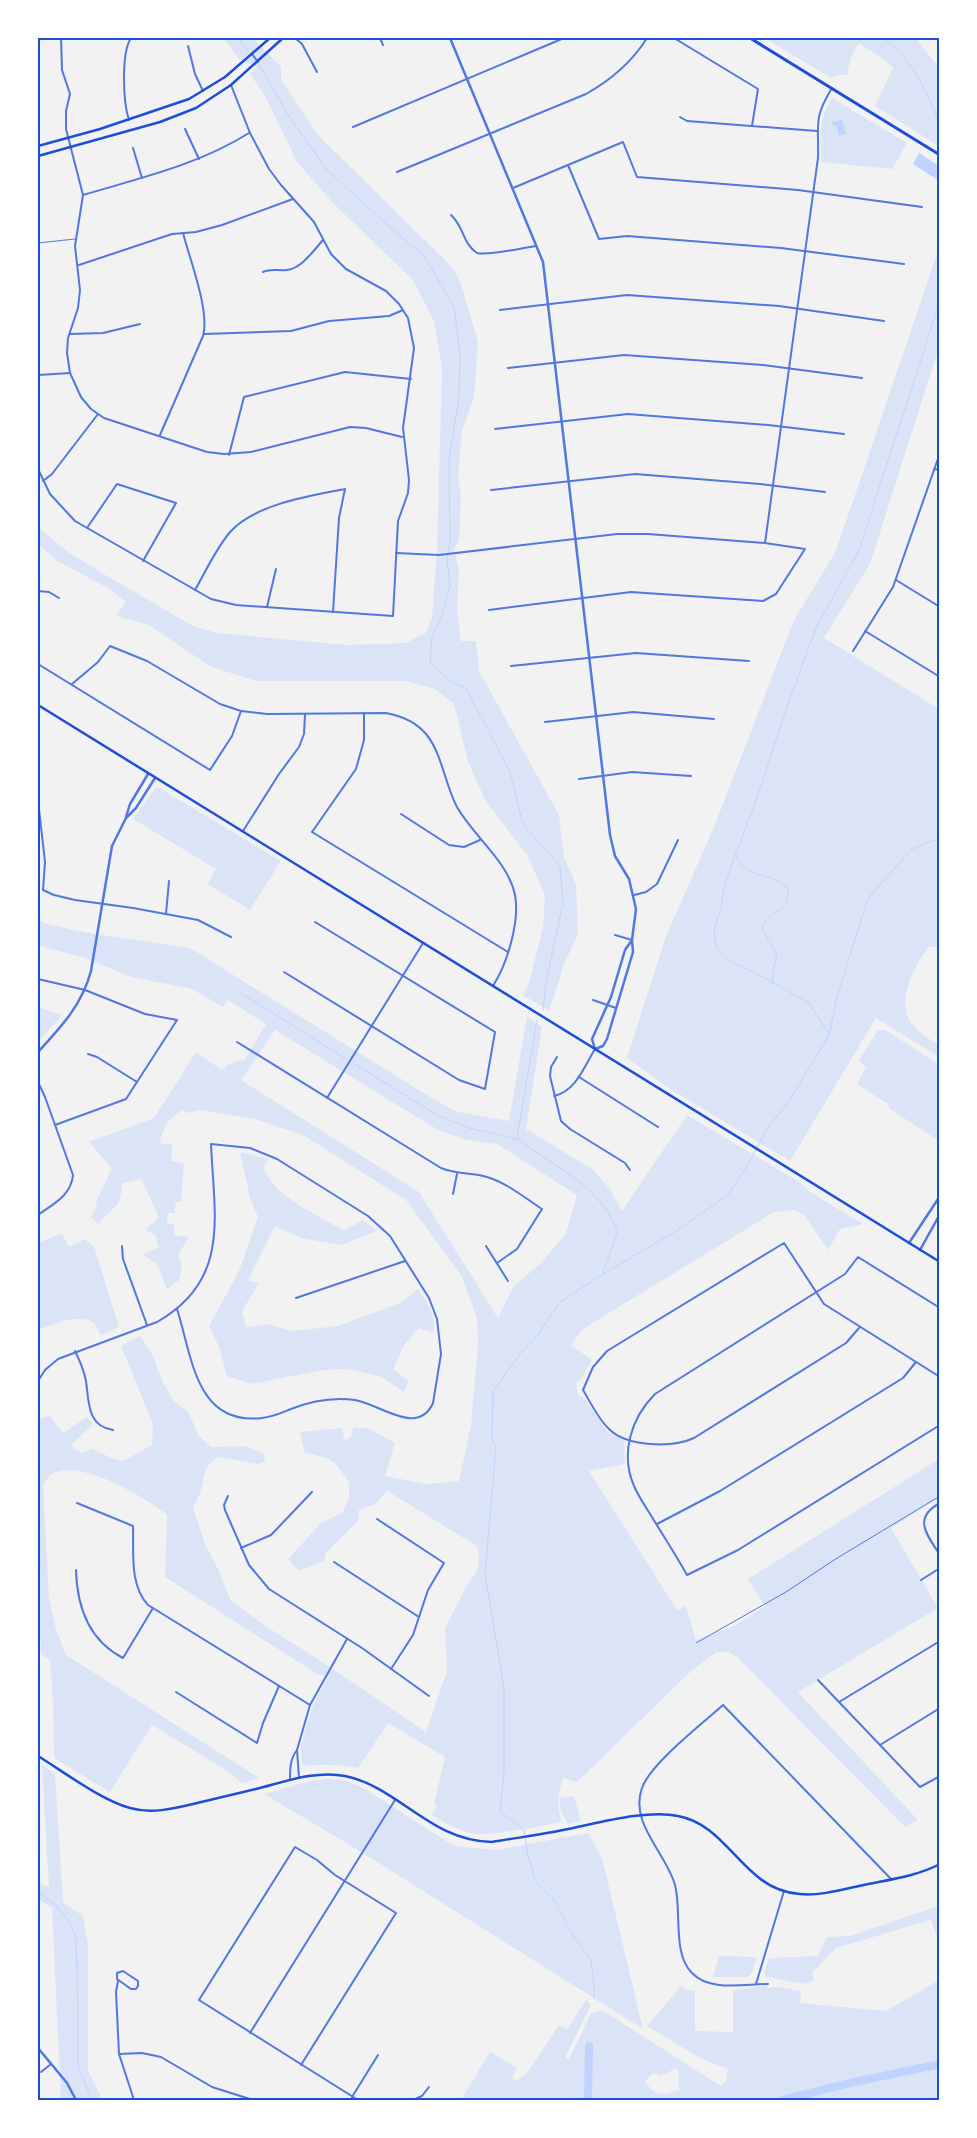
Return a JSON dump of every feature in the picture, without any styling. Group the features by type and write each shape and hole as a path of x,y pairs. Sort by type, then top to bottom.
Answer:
{"main road":[{"path":"38,146 129,120 189,99 225,77 270,38"},
{"path":"38,156 147,126 196,108 231,85 283,38"},
{"path":"750,38 940,155"},
{"path":"38,705 940,1262"},
{"path":"38,1756 113,1802 128,1808 146,1811 171,1809 290,1780 326,1774 343,1775 368,1784 458,1837 474,1842 505,1840 640,1816 673,1815 697,1822 718,1836 758,1878 784,1891 814,1894 922,1872 940,1864"}],"street":[{"path":"61,38 62,70 70,94 65,120 83,195 76,239 76,255 80,281 79,299 67,353 70,373 81,397 98,414 118,424 160,435 207,452 229,454 251,452 350,427 366,428 402,437"},
{"path":"129,120 124,96 126,50 131,38"},
{"path":"295,38 302,44 317,72"},
{"path":"380,38 383,45"},
{"path":"450,38 538,246 543,262 613,850 629,879 634,895 636,917 632,940 633,952 603,1046 595,1049 579,1078 566,1092 554,1096"},
{"path":"353,127 564,38"},
{"path":"397,172 576,98 600,86 625,66 647,38"},
{"path":"674,38 758,89 752,126"},
{"path":"188,46 195,74 203,91"},
{"path":"252,54 258,62"},
{"path":"38,469 43,481 62,508 87,529 211,599 228,604 393,616 398,521 408,493 409,480 402,437 414,348 410,326 403,310 393,297 378,285 341,264 331,254 314,222 269,169 250,132 231,85"},
{"path":"765,544 818,158 817,131 820,109 832,88"},
{"path":"680,117 687,121 817,131"},
{"path":"185,129 199,159"},
{"path":"83,195 199,159 230,145 250,132"},
{"path":"513,188 623,142 637,177 813,192 922,207"},
{"path":"132,148 142,178"},
{"path":"568,165 599,238 627,236 805,250 904,264"},
{"path":"78,265 123,252 152,240 222,225 293,199"},
{"path":"450,215 464,231 466,241 477,253 484,255 493,254 538,246"},
{"path":"160,435 204,334 203,310 183,233"},
{"path":"263,272 271,269 287,270 295,268 324,240"},
{"path":"500,310 627,295 797,308 884,321"},
{"path":"204,334 291,331 329,321 389,316 403,310"},
{"path":"70,334 103,333 140,324"},
{"path":"508,368 624,355 790,367 862,378"},
{"path":"229,454 244,397 344,372 410,379"},
{"path":"38,375 70,373"},
{"path":"43,481 52,474 98,414"},
{"path":"495,429 628,414 782,426 844,434"},
{"path":"853,652 896,580 940,453"},
{"path":"934,469 940,470"},
{"path":"491,490 635,474 773,485 825,492"},
{"path":"87,529 117,484 176,503 143,561"},
{"path":"195,590 225,539 243,520 265,509 345,489 339,518 333,612"},
{"path":"396,553 439,555 617,534 648,534 805,549 776,594 762,602 631,592 489,610"},
{"path":"268,607 276,569"},
{"path":"896,580 940,607"},
{"path":"38,591 49,592 59,598"},
{"path":"865,631 940,677"},
{"path":"72,684 98,662 110,646 147,661 220,704 241,711 261,714 386,713 399,716 411,722 426,734 434,745 444,779 458,808 505,871 515,896 516,917 508,952 501,974 493,986"},
{"path":"511,666 636,653 749,661"},
{"path":"38,664 210,770 232,736 241,711"},
{"path":"545,722 633,712 714,719"},
{"path":"364,713 364,740 356,768 312,832 508,952"},
{"path":"242,832 279,774 299,747 304,734 305,714"},
{"path":"579,779 641,772 690,776"},
{"path":"38,1052 67,1021 85,990 91,971 110,854 130,804 148,774"},
{"path":"126,818 136,808 156,778"},
{"path":"39,809 45,862 43,890 54,895 203,921 231,937"},
{"path":"401,814 456,848 471,845 480,839"},
{"path":"634,895 646,892 656,884 678,840"},
{"path":"166,914 169,882"},
{"path":"284,972 464,1083 485,1089 494,1032 315,922"},
{"path":"615,935 632,940"},
{"path":"595,1049 592,1039 608,1005 625,950 632,940"},
{"path":"327,1098 423,943"},
{"path":"38,979 85,990 145,1014 177,1020 138,1082 122,1101 55,1124"},
{"path":"593,1000 616,1008"},
{"path":"237,1042 441,1168 457,1174 479,1176 494,1180 542,1209 517,1249 497,1263"},
{"path":"88,1054 97,1057 138,1082"},
{"path":"557,1057 549,1072 561,1121 566,1127 625,1164 630,1170"},
{"path":"579,1078 658,1127"},
{"path":"38,1082 71,1167 72,1181 66,1194 38,1215"},
{"path":"38,1380 52,1362 75,1351 157,1322 177,1309 190,1296 204,1277 213,1249 215,1224 211,1144 250,1148 277,1159 378,1224 390,1236 431,1303 437,1320 441,1339 441,1354 434,1399 430,1409 423,1415 405,1419 372,1404 344,1399 315,1402 254,1419 228,1413 213,1403 198,1383 177,1309"},
{"path":"453,1194 457,1174"},
{"path":"910,1243 940,1196"},
{"path":"920,1250 940,1214"},
{"path":"859,1328 846,1343 694,1438 683,1442 664,1445 630,1440 616,1435 607,1427 583,1390 597,1361 614,1347 784,1243 824,1304 859,1328 940,1377"},
{"path":"122,1246 123,1259 147,1326"},
{"path":"486,1246 508,1281"},
{"path":"940,1308 858,1257 845,1274 661,1388 640,1413 630,1440 628,1461 630,1477 634,1488 687,1575 738,1550 940,1425"},
{"path":"296,1298 406,1261"},
{"path":"75,1351 85,1378 86,1398 90,1411 102,1427 113,1430"},
{"path":"656,1524 715,1494 903,1378 916,1362"},
{"path":"240,1548 271,1535 312,1492"},
{"path":"228,1496 225,1501 225,1510 240,1548 249,1565 269,1589 369,1652 429,1696"},
{"path":"77,1503 133,1526 137,1585 142,1597 154,1608 310,1705"},
{"path":"940,1503 930,1508 925,1515 923,1526 940,1555"},
{"path":"377,1519 444,1563 428,1590 412,1635 391,1669"},
{"path":"334,1562 419,1617"},
{"path":"921,1580 940,1568"},
{"path":"76,1570 80,1605 88,1626 104,1646 123,1658 154,1608"},
{"path":"290,1780 290,1766 297,1750 310,1705 346,1639"},
{"path":"839,1702 940,1641"},
{"path":"818,1680 920,1787 940,1776"},
{"path":"176,1692 258,1743 266,1715 279,1686"},
{"path":"768,1984 712,1984 693,1975 687,1968 682,1952 676,1886 668,1867 640,1816 640,1793 651,1772 723,1705 891,1879"},
{"path":"880,1745 940,1708"},
{"path":"297,1750 299,1779"},
{"path":"250,2033 395,1800"},
{"path":"301,2065 396,1913 344,1881 295,1847 199,2000 250,2033 301,2065 352,2097 358,2100"},
{"path":"756,1984 784,1891"},
{"path":"118,1981 132,1989 136,1989 138,1984 136,1980 121,1971 116,1974 118,1981 116,1992 119,2054 134,2100"},
{"path":"38,2048 67,2083 76,2100"},
{"path":"119,2054 142,2053 161,2057 212,2087 253,2100"},
{"path":"352,2097 378,2055"},
{"path":"41,2072 50,2064"},
{"path":"413,2100 422,2096 429,2087"}],"lane":[{"path":"38,243 76,239"},
{"path":"696,1642 786,1592 834,1560 940,1496"}],"shaded area":[{"path":"224,38 253,38 281,67 281,80 318,135 453,268 461,284 478,342 474,397 462,431 458,477 461,496 459,541 454,548 459,571 457,611 461,641 476,641 479,671 559,815 564,857 576,884 578,934 565,962 549,1011 523,995 529,983 543,927 545,895 527,855 485,800 468,761 454,704 435,689 406,681 257,681 211,667 149,625 116,616 126,602 108,588 57,561 38,544 38,527 68,552 107,576 193,626 217,633 347,645 406,643 426,632 432,617 437,549 442,368 434,321 413,280 334,204 297,162 265,96 250,74 257,67 239,59"},
{"path":"765,38 915,38 939,67 939,146 875,106 893,68 859,43 851,57 847,75 838,75 831,78"},
{"path":"832,98 907,143 892,169 821,162 822,121"},
{"path":"939,248 939,347 870,564 824,638 939,709 939,947 929,947 923,955 909,984 905,1005 911,1023 921,1033 939,1045 939,1057 876,1018 790,1161 670,1089 627,1058 666,936 714,827 794,620 836,551"},
{"path":"158,787 281,861 250,910 208,884 216,869 133,819 155,788"},
{"path":"38,919 47,924 89,933 190,948 435,1100 458,1112 509,1121 527,1016 542,1027 526,1129 592,1169 610,1189 622,1211 687,1115 799,1182 812,1193 863,1224 840,1229 828,1250 804,1215 795,1210 774,1212 583,1329 571,1345 592,1360 582,1378 576,1383 578,1395 585,1399 608,1433 624,1440 625,1464 589,1471 677,1610 686,1606 696,1640 736,1625 765,1606 748,1579 939,1459 939,1498 891,1528 938,1608 798,1692 918,1820 905,1827 738,1658 729,1652 716,1652 688,1674 577,1782 563,1778 558,1800 562,1822 501,1833 478,1834 460,1830 432,1815 437,1806 434,1803 445,1757 388,1723 358,1768 330,1765 302,1766 301,1746 303,1738 313,1705 329,1676 319,1675 165,1577 167,1515 127,1489 92,1474 76,1471 61,1471 49,1476 43,1486 49,1599 56,1629 66,1655 259,1778 242,1783 229,1772 152,1725 110,1792 54,1758 50,1660 41,1654 38,1585 38,1375 40,1418 50,1416 63,1433 87,1417 93,1424 72,1444 72,1447 82,1453 92,1449 123,1461 152,1445 153,1424 121,1346 140,1336 152,1354 163,1383 174,1401 189,1413 198,1435 211,1447 246,1446 265,1455 264,1462 258,1464 218,1457 207,1469 200,1493 193,1508 205,1544 219,1571 231,1601 426,1732 447,1671 445,1628 469,1582 477,1571 479,1558 477,1546 387,1491 375,1504 358,1511 359,1520 326,1553 324,1561 299,1571 288,1559 320,1524 343,1512 349,1497 349,1482 336,1464 327,1458 305,1453 300,1432 342,1428 345,1441 351,1437 353,1427 370,1429 395,1443 385,1476 427,1484 459,1481 471,1425 478,1345 477,1318 461,1275 406,1200 303,1135 255,1119 201,1110 187,1113 182,1110 165,1128 160,1143 172,1145 171,1161 184,1163 181,1202 176,1202 174,1213 168,1213 167,1223 174,1225 175,1236 189,1237 178,1255 182,1265 179,1280 167,1289 157,1264 143,1255 159,1247 155,1235 145,1230 159,1217 141,1179 123,1183 119,1203 98,1224 91,1217 112,1168 89,1142 154,1118 196,1052 222,1070 229,1064 245,1059 266,1024 228,1000 223,1007 192,989 131,977 86,958 38,944","holes":["275,1030 438,1130 463,1139 497,1144 577,1195 566,1233 541,1263 514,1286 498,1318 419,1192 241,1080"]},
{"path":"38,1007 62,1015 38,1042"},
{"path":"878,1030 885,1030 939,1064 939,1141 890,1109 888,1104 857,1084 866,1067 859,1060"},
{"path":"240,1152 269,1159 263,1168 269,1179 287,1197 344,1231 363,1220 377,1231 341,1245 301,1238 275,1226 248,1280 259,1283 242,1311 246,1327 268,1324 292,1331 338,1326 400,1303 418,1289 431,1310 434,1327 433,1333 419,1328 405,1344 393,1369 409,1381 404,1392 380,1376 346,1369 323,1370 251,1384 227,1376 219,1347 209,1326 239,1271 258,1217 250,1198"},
{"path":"62,1233 69,1247 84,1239 94,1246 119,1327 101,1335 93,1323 87,1320 73,1319 38,1330 38,1243"},
{"path":"42,1765 55,1774 63,1902 83,1916 88,1945 88,2071 103,2100 61,2100 52,1908 38,1899 38,1882 49,1887"},
{"path":"314,1780 346,1781 362,1787 454,1846 496,1850 588,1833 602,1858 643,2029 358,1850 264,1794"},
{"path":"574,1796 581,1821 568,1824 561,1812 559,1798"},
{"path":"939,1906 939,1943 931,1920 836,1948 812,1973 814,1981 804,1984 767,1977 764,1973 769,1958 818,1956 827,1937 850,1936"},
{"path":"719,1956 757,1957 752,1973 748,1977 713,1977"},
{"path":"939,1980 939,2100 461,2100 490,2052 517,2068 512,2078 517,2081 527,2073 559,2025 567,2029 586,2000 591,2005 565,2058 569,2059 591,2013 602,2010 721,2086 726,2081 728,2069 702,2059 647,2026 681,1986 686,1990 695,1991 695,2031 733,2032 733,1990 767,1986 768,1988 779,1987 801,1991 800,2003 886,2011","holes":["677,2068 679,2072 678,2086 681,2090 660,2094 653,2091 645,2081 653,2073 661,2076"]}],"water":[{"path":"842,120 846,134 839,135 837,126 833,126 832,122"},
{"path":"919,153 939,166 939,181 913,164"}],"waterway":[{"path":"238,38 249,52"},
{"path":"883,38 894,46 911,66 930,101 940,126"},
{"path":"259,65 289,116 326,169 424,256 454,307 460,354 459,398 449,460 450,540 447,560 450,586 441,619 432,637 430,663 452,682 466,688 510,772 523,825 560,866 563,902 546,983 543,1010"},
{"path":"829,1034 809,1003 750,970 731,962 716,947 714,929 721,907 725,883 762,784 783,718 815,630 859,550 940,301"},
{"path":"594,1998 591,1961 571,1932 556,1902 535,1881 524,1830 500,1811 504,1773 504,1688 485,1573 496,1449 492,1437 493,1391 521,1353 537,1336 560,1302 603,1274 678,1230 728,1195 746,1168 768,1127 788,1103 829,1035 837,997 868,898 912,849 940,838"},
{"path":"736,855 745,868 782,883 788,889 786,904 768,918 762,928 777,955 772,975 773,982"},
{"path":"241,993 346,1059"},
{"path":"517,1139 537,1020"},
{"path":"353,1063 437,1115 469,1128 517,1139 572,1176 589,1190 607,1210 618,1230 603,1273"},
{"path":"38,1892 53,1903 66,1917 73,1929 76,1941 78,2066 92,2100"},
{"path":"588,2100 589,2046"},
{"path":"782,2100 940,2064"}]}
